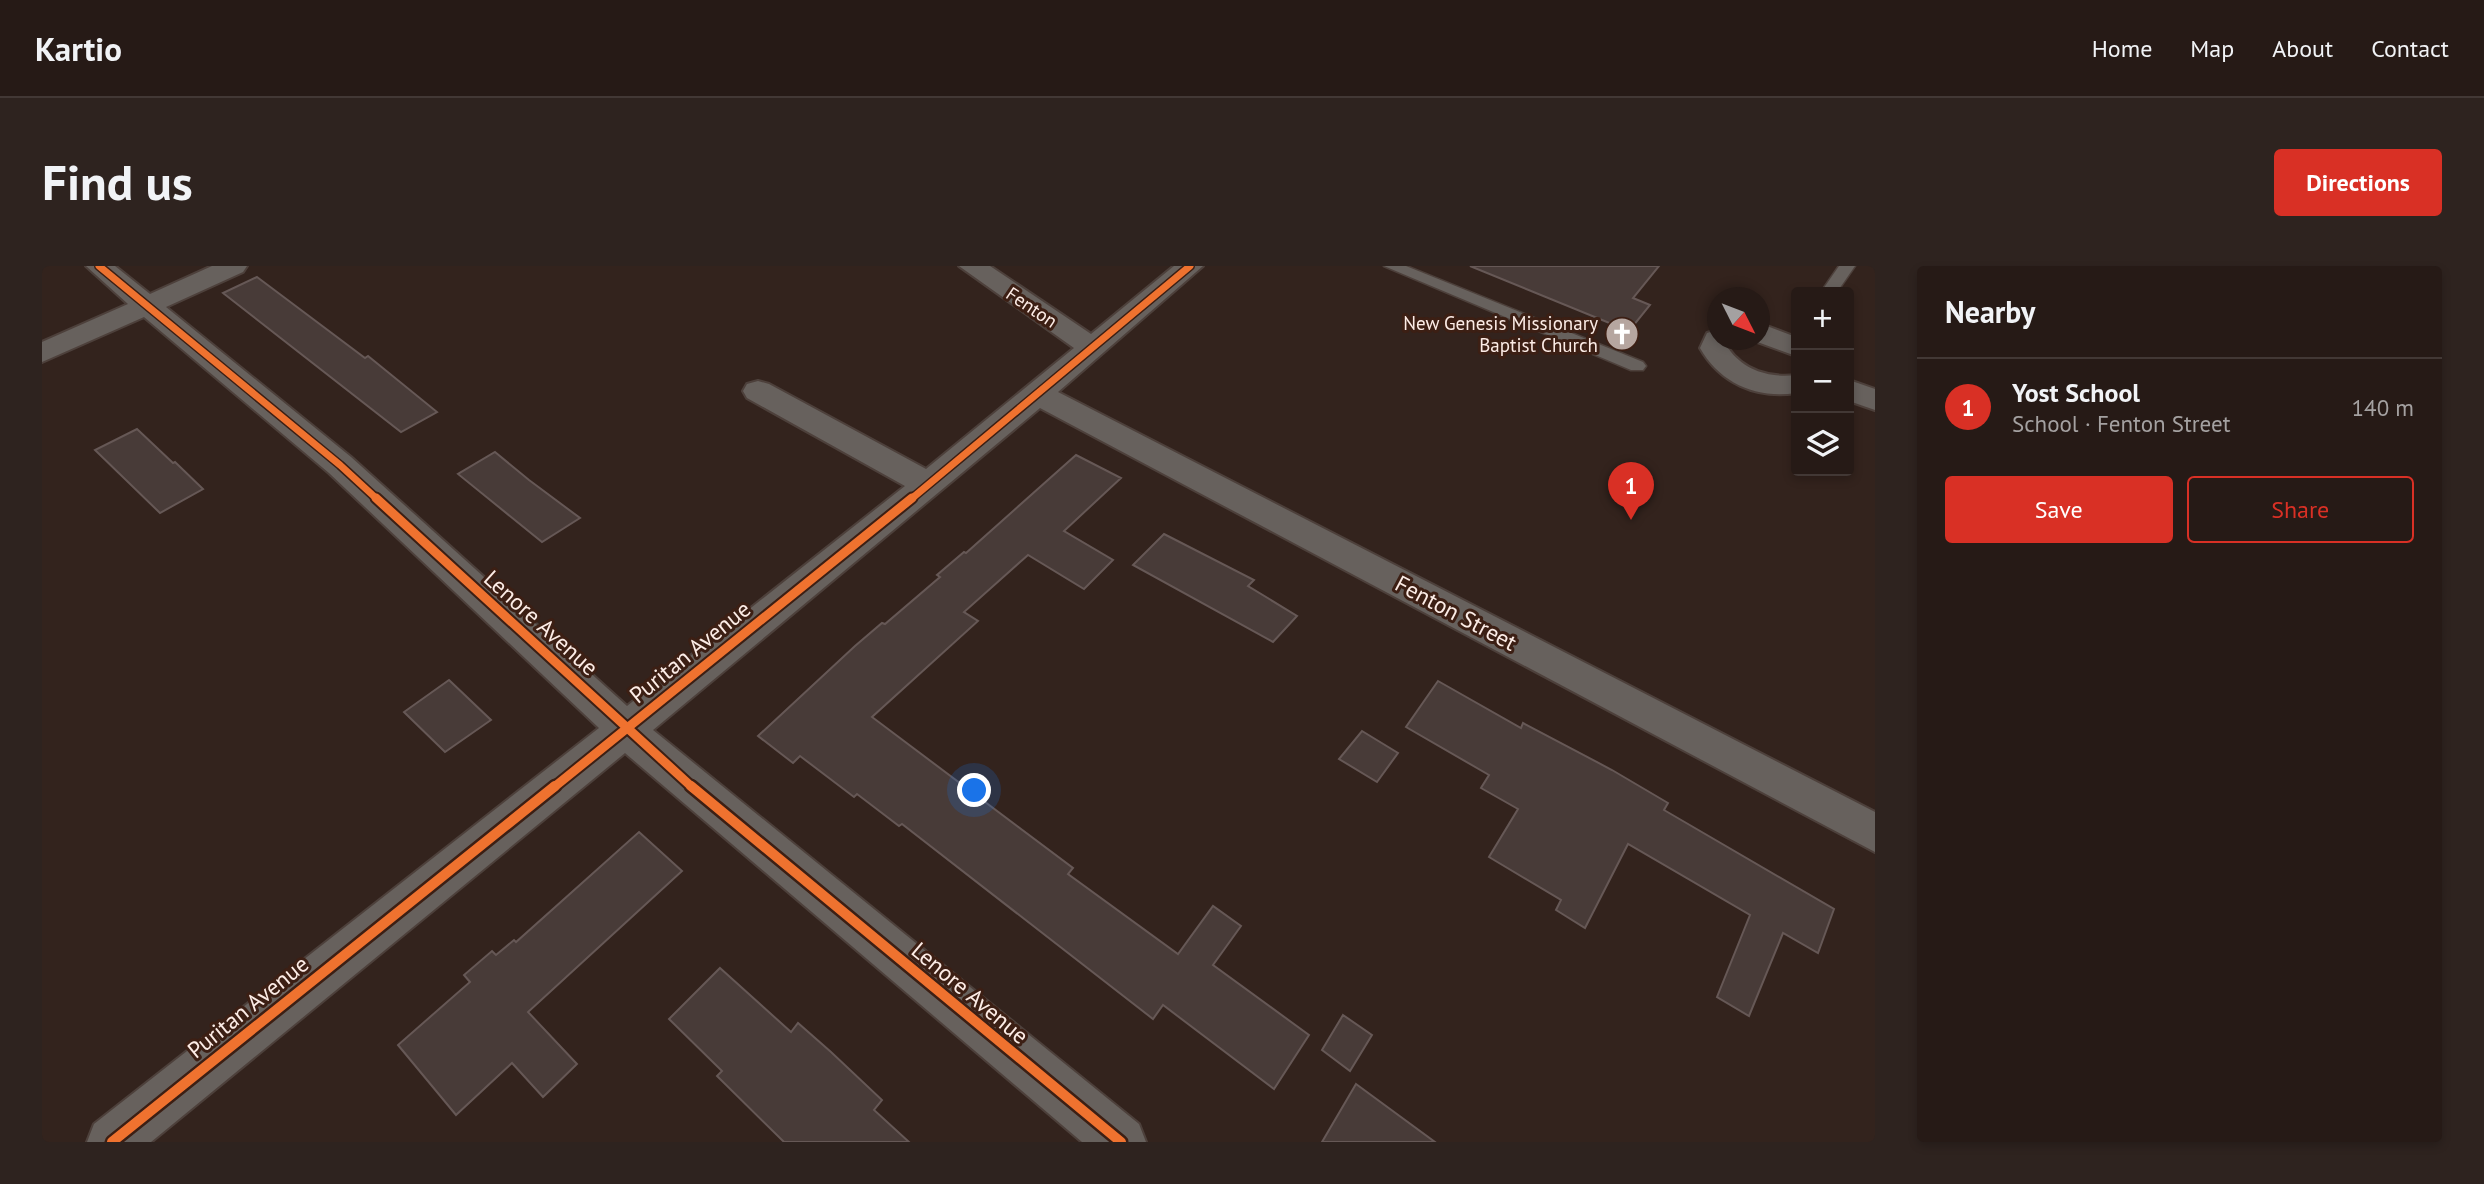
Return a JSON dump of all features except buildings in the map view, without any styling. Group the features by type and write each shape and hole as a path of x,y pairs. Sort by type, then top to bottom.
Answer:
{"street":[{"name":"Lenore Avenue","path":"99,266 340,466 658,759 1121,1142"},
{"path":"42,353 234,266"},
{"name":"Fenton","path":"972,266 1093,348"},
{"name":"Puritan Avenue","path":"112,1142 929,485 1190,266"},
{"path":"1715,350 1718,357 1741,375 1774,385 1791,384"},
{"path":"758,391 929,485"},
{"path":"1854,392 1875,400"},
{"name":"Fenton Street","path":"1038,394 1875,832"}],"lane":[{"path":"1392,266 1637,366"},
{"path":"1832,287 1847,266"}],"cycle path":[{"path":"99,266 340,465 658,759 1121,1142"},
{"path":"112,1142 885,521 1190,266"}],"place":[{"name":"New Genesis Missionary Baptist Church","path":"1622,334"},
{"name":"Yost School","path":"1631,520"}]}
